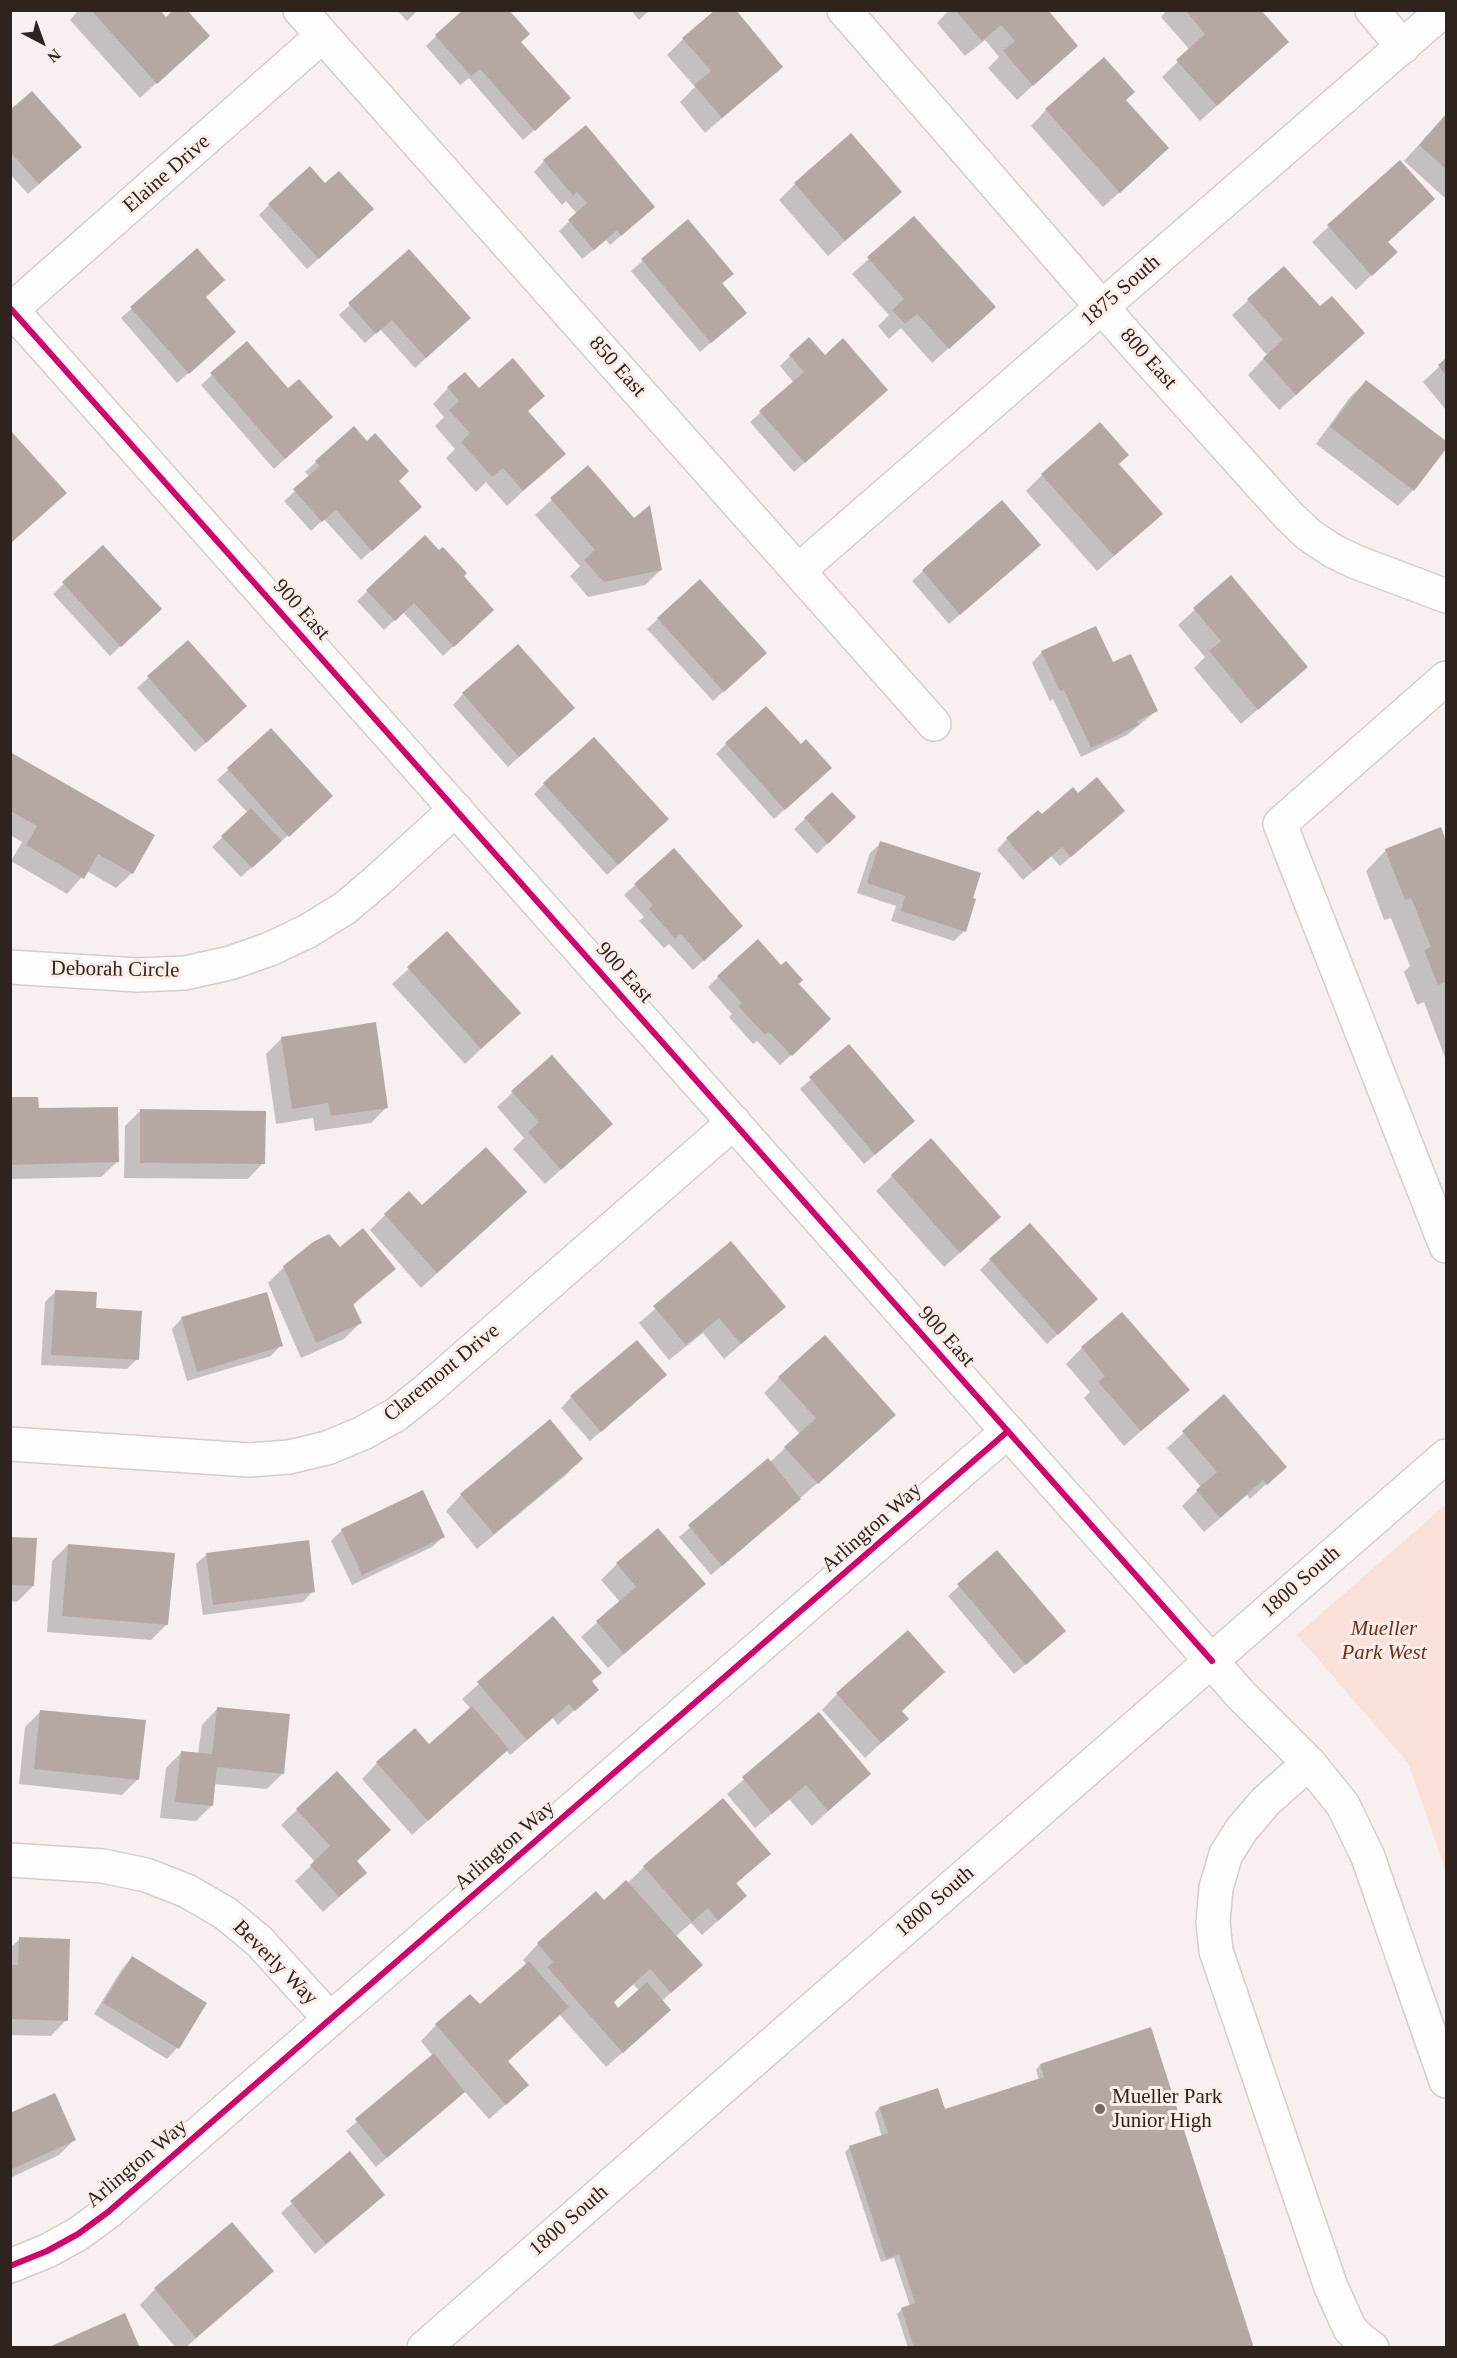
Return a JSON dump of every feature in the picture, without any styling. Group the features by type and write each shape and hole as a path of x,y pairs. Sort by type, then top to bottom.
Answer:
{"street":[{"name":"850 East","path":"300,10 934,724"},
{"name":"800 East","path":"844,10 1102,307 1288,515 1309,535 1333,551 1446,597"},
{"path":"1372,10 1403,46"},
{"name":"1875 South","path":"798,571 1444,10"},
{"name":"Elaine Drive","path":"11,309 322,36"},
{"name":"900 East","path":"11,309 1241,1695 1309,1763 1343,1805 1368,1857 1446,2081"},
{"path":"1446,678 1280,824 1446,1246"},
{"name":"Deborah Circle","path":"10,967 137,975 185,973 230,963 270,949 308,931 345,908 456,809"},
{"name":"Claremont Drive","path":"10,1444 249,1460 289,1457 327,1448 363,1433 397,1414 428,1389 734,1122"},
{"name":"Arlington Way","path":"10,2266 78,2235 108,2212 1008,1431"},
{"name":"1800 South","path":"424,2348 1446,1456"},
{"path":"1309,1763 1266,1801 1242,1828 1226,1854 1216,1888 1214,1931 1216,1951 1331,2287 1350,2329 1372,2348"},
{"name":"Beverly Way","path":"10,1860 103,1866 146,1875 186,1891 225,1913 259,1941 330,2019"}],"green space":[{"name":"Mueller Park West","path":"1446,1504 1446,1871 1408,1763 1297,1635"}],"building":[{"path":"91,10 160,10 166,17 173,10 187,10 210,36 157,84"},
{"path":"463,10 509,10 530,34 521,42 571,98 535,131 480,69 471,76 435,35"},
{"path":"715,10 736,10 783,67 722,118 694,85 711,71 682,38"},
{"path":"955,10 1048,10 1078,46 1033,86 1003,51 1015,41 1001,25 982,41"},
{"path":"1185,10 1261,10 1289,42 1217,106 1176,60 1205,34"},
{"path":"1104,57 1135,92 1126,100 1169,148 1120,193 1045,109"},
{"path":"32,91 82,147 39,184 10,152 10,110"},
{"path":"1446,114 1446,169 1419,145"},
{"path":"586,125 655,207 621,236 617,230 594,250 568,220 587,203 577,192 573,196 543,160"},
{"path":"851,133 902,192 845,241 794,183"},
{"path":"1400,160 1435,199 1388,242 1398,252 1372,276 1327,225"},
{"path":"310,166 325,183 339,171 374,209 319,259 268,204"},
{"path":"914,216 996,307 949,349 917,314 905,324 892,310 904,299 867,257"},
{"path":"688,219 734,274 722,283 747,313 711,343 641,259"},
{"path":"197,248 225,280 206,297 236,332 189,374 130,307"},
{"path":"409,249 471,318 426,358 392,320 376,334 348,303"},
{"path":"1284,266 1320,306 1332,296 1365,333 1296,395 1263,358 1283,340 1247,299"},
{"path":"809,337 825,355 843,338 888,390 805,463 759,411 804,372 789,355"},
{"path":"247,341 288,388 299,379 333,417 285,459 210,373"},
{"path":"513,358 545,396 528,411 566,454 523,491 503,468 492,477 461,442 470,433 449,410 459,401 447,387 465,372 479,388"},
{"path":"1446,358 1446,376 1438,365"},
{"path":"1366,380 1446,441 1446,449 1414,491 1330,427"},
{"path":"1100,422 1129,455 1119,464 1163,514 1114,556 1041,474"},
{"path":"354,426 367,441 375,433 409,471 399,481 422,507 372,551 336,510 322,522 293,489 320,466 315,461"},
{"path":"10,430 67,493 10,544"},
{"path":"588,465 634,518 650,505 662,570 604,582 584,560 595,550 550,498"},
{"path":"1002,500 1041,545 960,615 922,570"},
{"path":"425,535 439,550 443,547 467,573 464,576 494,610 454,647 414,603 395,621 366,590"},
{"path":"103,545 162,609 121,647 62,582"},
{"path":"1231,575 1308,667 1258,710 1209,651 1221,641 1193,608"},
{"path":"700,579 767,653 724,692 657,618"},
{"path":"1096,626 1113,662 1131,654 1158,711 1137,721 1139,725 1091,748 1064,690 1060,691 1041,651"},
{"path":"188,640 247,706 206,743 147,676"},
{"path":"518,644 575,708 519,757 462,693"},
{"path":"766,706 801,744 806,739 832,768 785,810 725,743"},
{"path":"271,728 333,796 289,837 227,768"},
{"path":"594,737 669,819 618,865 543,783"},
{"path":"10,752 155,835 133,874 98,854 84,879 26,845 37,826 10,811"},
{"path":"1097,777 1125,811 1071,857 1062,847 1034,871 1006,838 1038,810 1042,814 1073,787 1078,793"},
{"path":"832,792 856,817 828,844 804,818"},
{"path":"251,808 282,841 252,868 221,836"},
{"path":"1441,827 1446,841 1446,987 1445,982 1438,985 1424,950 1431,947 1411,898 1405,900 1385,849"},
{"path":"880,841 981,873 966,932 901,911 905,896 867,883"},
{"path":"674,848 743,926 704,961 681,934 675,939 649,909 653,905 634,884"},
{"path":"447,931 521,1013 481,1049 407,967"},
{"path":"758,939 781,965 786,961 803,980 799,984 831,1019 792,1056 769,1032 765,1035 738,1006 742,1003 717,976"},
{"path":"376,1022 388,1108 331,1116 328,1103 292,1109 281,1037"},
{"path":"849,1044 915,1121 875,1155 809,1077"},
{"path":"552,1055 613,1124 561,1170 528,1132 539,1122 511,1091"},
{"path":"10,1097 38,1097 39,1108 118,1107 119,1162 10,1165"},
{"path":"140,1109 266,1111 265,1164 140,1163"},
{"path":"931,1138 1001,1217 960,1253 891,1175"},
{"path":"486,1147 527,1192 437,1273 384,1214 409,1191 422,1205"},
{"path":"1030,1223 1098,1299 1058,1335 989,1259"},
{"path":"363,1228 396,1269 353,1304 362,1323 316,1343 283,1266 313,1242 329,1234 340,1247"},
{"path":"731,1241 786,1307 741,1344 719,1318 686,1345 653,1306"},
{"path":"55,1290 97,1292 96,1308 142,1311 139,1360 51,1355"},
{"path":"267,1292 283,1346 197,1372 181,1317"},
{"path":"1122,1312 1190,1390 1141,1431 1098,1382 1105,1376 1081,1347"},
{"path":"825,1335 896,1415 818,1484 784,1447 816,1418 778,1377"},
{"path":"637,1340 667,1375 601,1432 570,1396"},
{"path":"1224,1394 1287,1467 1267,1485 1263,1480 1220,1518 1196,1490 1217,1472 1182,1431"},
{"path":"550,1419 583,1459 494,1534 460,1494"},
{"path":"768,1458 801,1499 722,1566 688,1525"},
{"path":"423,1490 445,1537 362,1575 341,1529"},
{"path":"658,1528 706,1584 624,1654 596,1621 636,1587 616,1563"},
{"path":"10,1537 37,1538 34,1586 10,1585"},
{"path":"309,1540 315,1592 213,1605 206,1553"},
{"path":"68,1544 175,1553 168,1625 62,1616"},
{"path":"997,1550 1066,1631 1026,1665 957,1584"},
{"path":"553,1616 602,1673 592,1681 599,1690 575,1711 569,1704 527,1740 477,1682"},
{"path":"908,1630 945,1672 902,1711 909,1719 881,1743 836,1693"},
{"path":"472,1706 509,1749 428,1821 376,1762 415,1728 429,1744"},
{"path":"217,1707 290,1714 284,1774 217,1767 213,1806 175,1802 181,1751 212,1754"},
{"path":"40,1710 146,1720 139,1780 34,1769"},
{"path":"819,1712 871,1774 828,1811 806,1785 772,1814 742,1777"},
{"path":"337,1771 391,1830 357,1861 367,1873 339,1897 310,1865 330,1846 296,1809"},
{"path":"723,1798 771,1854 736,1883 747,1896 718,1921 708,1908 692,1922 643,1866"},
{"path":"626,1880 703,1965 671,1993 650,1969 614,2002 618,2008 647,1982 671,2010 623,2053 547,1967 553,1962 537,1943 596,1891 604,1900"},
{"path":"19,1937 70,1939 68,2021 10,2019 10,1965 18,1965"},
{"path":"132,1956 207,2003 179,2049 103,2003"},
{"path":"529,1961 569,2007 508,2061 529,2085 506,2105 435,2024 470,1994 480,2004"},
{"path":"1151,2027 1254,2348 914,2348 901,2308 915,2303 899,2254 886,2259 849,2146 888,2133 879,2107 938,2088 945,2109 1044,2077 1040,2064"},
{"path":"434,2053 465,2092 387,2158 355,2119"},
{"path":"55,2093 76,2140 10,2170 10,2113"},
{"path":"350,2151 385,2195 326,2244 290,2201"},
{"path":"232,2222 274,2271 196,2338 154,2288"},
{"path":"125,2313 140,2348 47,2348 78,2334"}],"cycle path":[{"path":"10,308 1212,1661"},
{"path":"10,2266 47,2251 78,2234 108,2212 1008,1431"}],"place":[{"name":"Mueller Park Junior High","path":"1100,2109"}]}
